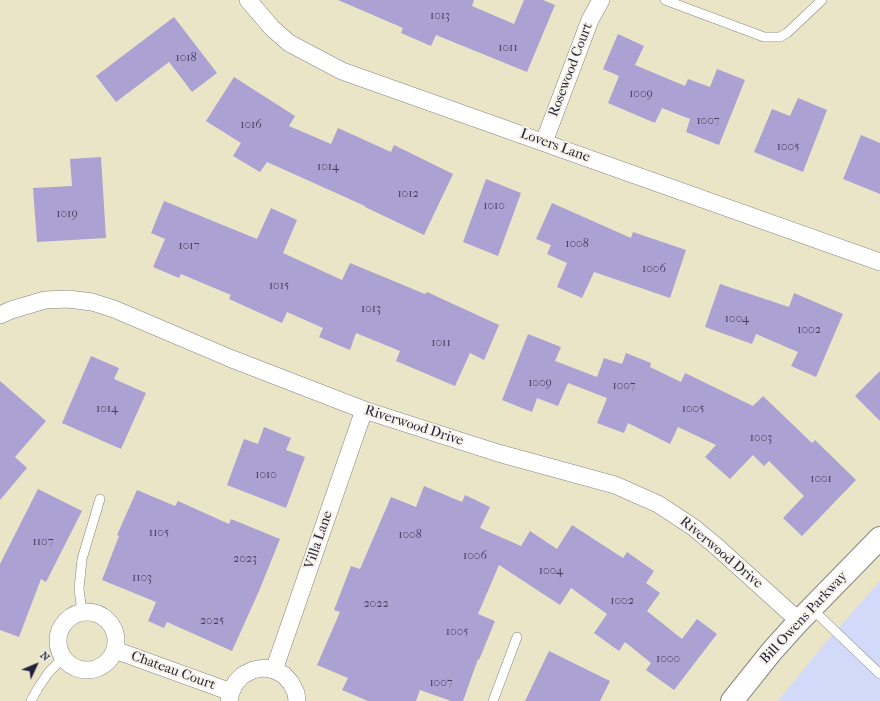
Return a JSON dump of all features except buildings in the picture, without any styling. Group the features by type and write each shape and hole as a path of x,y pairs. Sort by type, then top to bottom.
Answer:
{"main road":[{"name":"Bill Owens Parkway","path":"732,701 772,651 880,538"}],"street":[{"name":"Lovers Lane","path":"248,0 272,28 289,43 342,71 880,262"},
{"name":"Rosewood Court","path":"544,142 590,20 601,0"},
{"name":"Riverwood Drive","path":"0,315 21,306 45,300 68,299 92,302 114,309 232,359 364,410 498,453 615,485 658,504 687,522 805,615"},
{"name":"Villa Lane","path":"274,670 364,410"},
{"name":"Chateau Court","path":"64,657 74,666 87,670 104,664 111,658 115,650 115,633 112,625 99,614 82,612"},
{"path":"64,657 58,642 62,626 74,615 82,612"},
{"name":"Chateau Court","path":"115,650 230,696 236,682 243,674 264,668 274,670"},
{"path":"274,670 284,676 291,683 296,693 296,701"}],"lane":[{"path":"664,0 764,37 780,37 788,33 822,0"},
{"path":"82,612 79,589 82,559 100,499"},
{"path":"805,615 880,674"},
{"path":"493,701 517,637"},
{"path":"32,701 38,688 49,672 64,657"}],"shaded area":[{"path":"880,581 880,701 778,701 821,648"}]}
